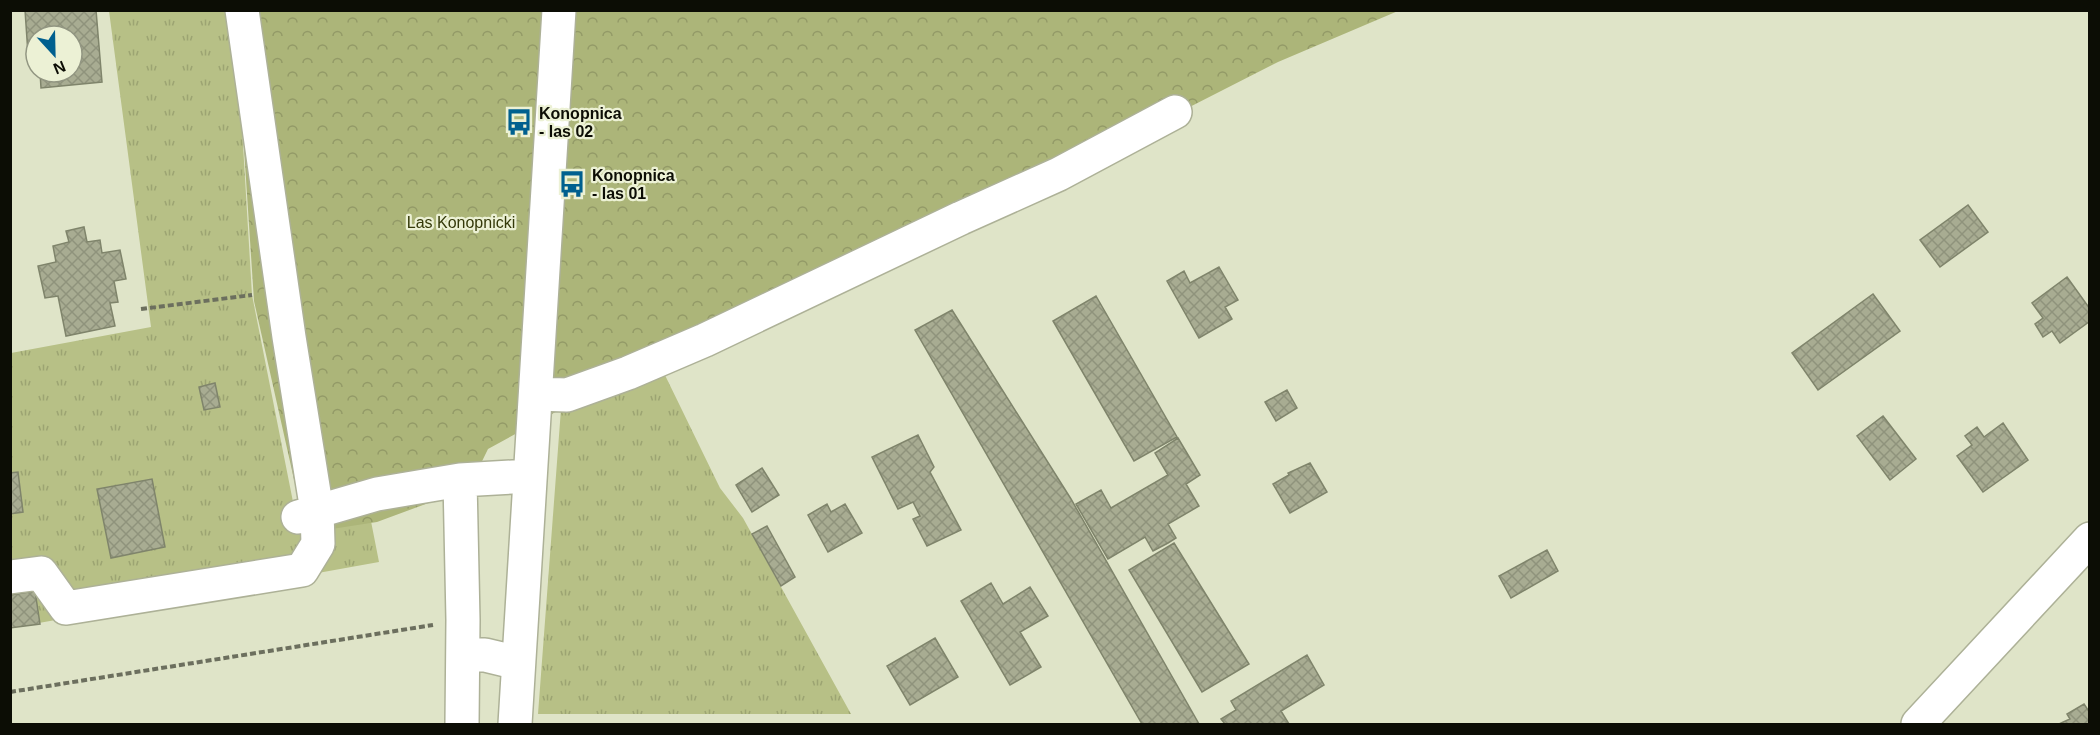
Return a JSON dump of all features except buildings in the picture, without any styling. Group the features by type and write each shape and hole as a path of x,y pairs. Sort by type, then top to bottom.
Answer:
{"street":[{"path":"10,577 41,573 66,608 302,570 318,544 307,514 289,337 242,10"},
{"path":"515,724 559,10"},
{"path":"536,394 567,395 628,373 705,340 1059,174 1175,112"},
{"path":"307,514 377,494 460,480 530,476"},
{"path":"460,480 463,620 462,724"},
{"path":"1918,724 2090,539"},
{"path":"463,655 485,655 518,663"}],"path":[{"path":"141,309 252,295"},
{"path":"10,692 463,620"}],"green space":[{"path":"109,11 235,11 252,295 297,522 369,511 379,562 11,628 11,353 151,327"},
{"name":"Las Konopnicki","path":"235,11 1398,11 1278,62 1070,168 561,409 488,449 469,488 377,522 306,533 254,301"},
{"path":"662,369 720,488 743,518 851,714 538,714 561,409"}],"place":[{"name":"Konopnica - las 02","path":"519,122"},
{"name":"Konopnica - las 01","path":"572,184"}]}
